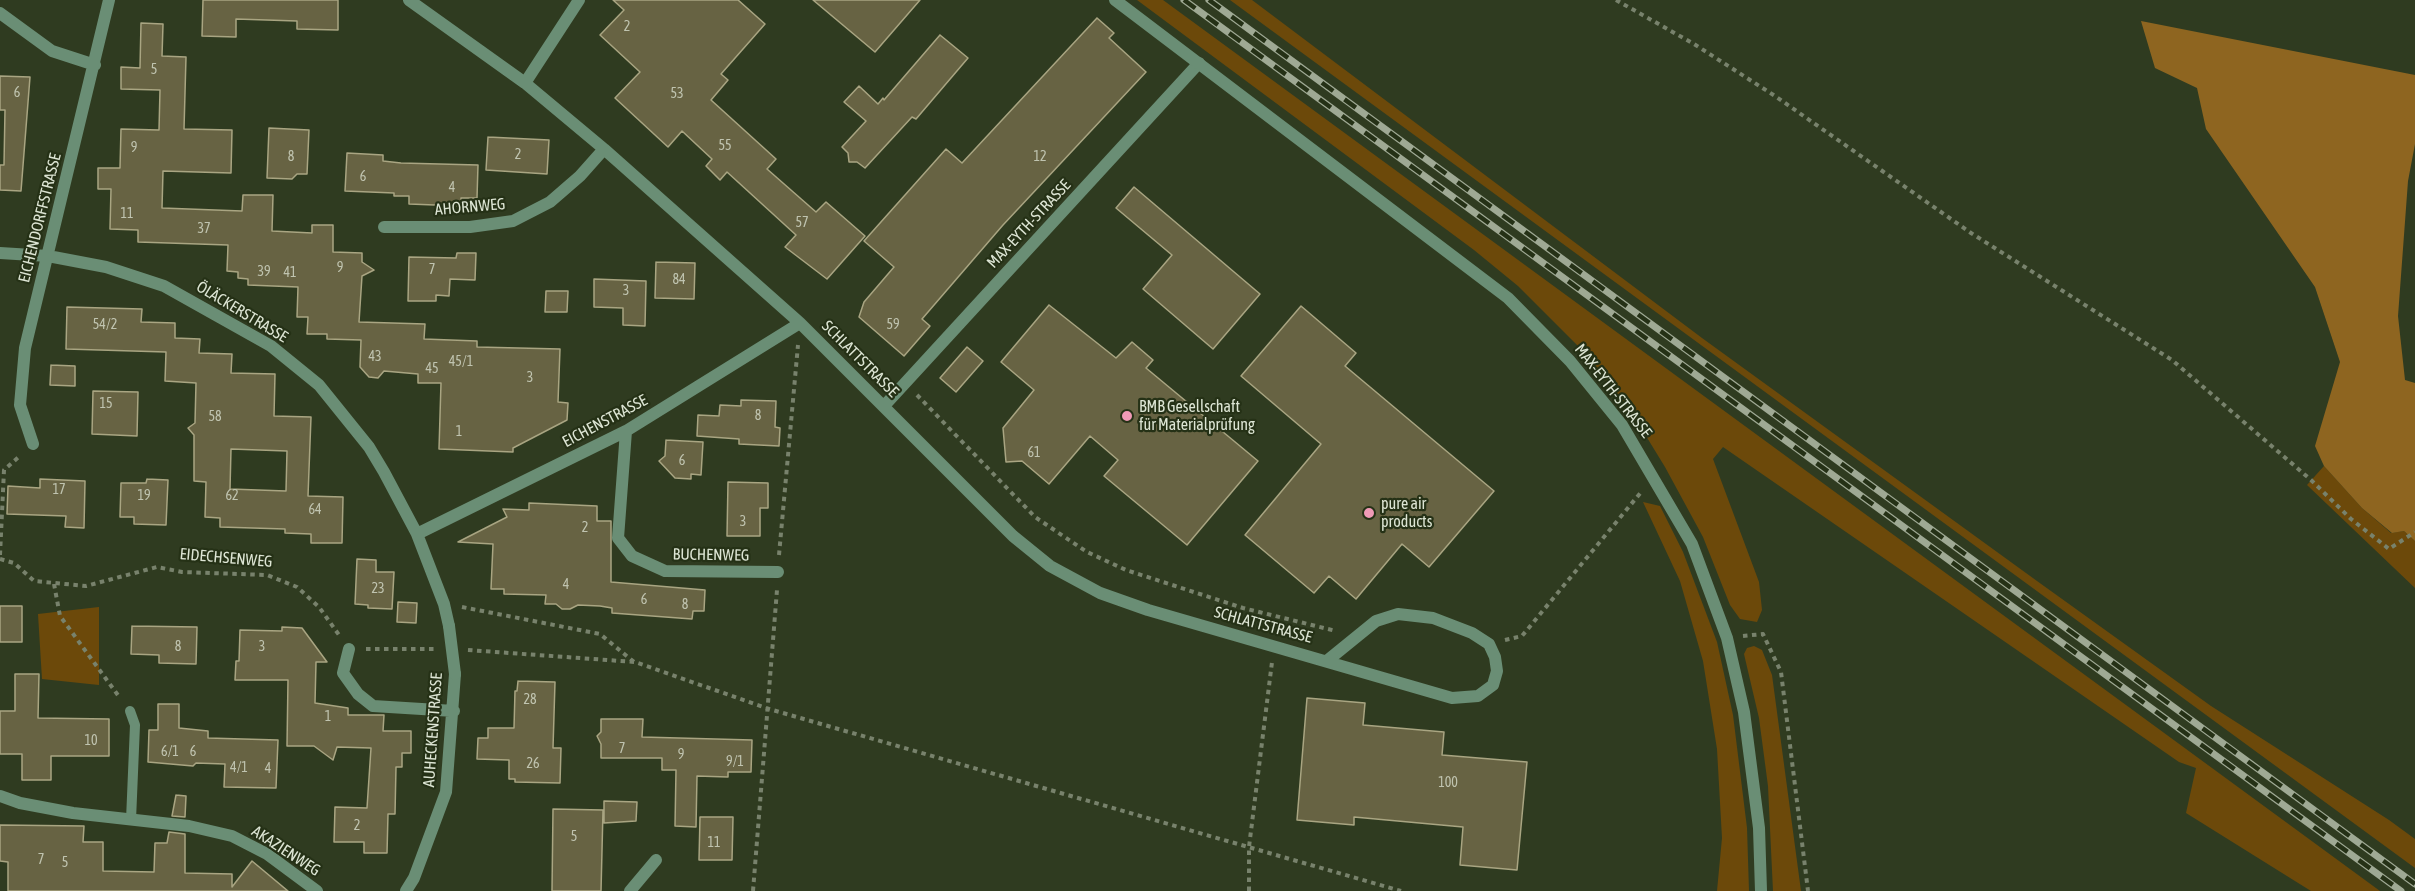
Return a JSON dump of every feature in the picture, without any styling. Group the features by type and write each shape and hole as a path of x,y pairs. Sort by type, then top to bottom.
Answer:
{"street":[{"name":"EICHENDORFFSTRASSE","path":"33,444 20,405 24,348 110,0"},
{"name":"SCHLATTSTRASSE","path":"409,0 525,83 604,149 800,323 1013,536 1050,566 1100,592 1138,606 1452,698 1478,696 1492,685 1497,671 1489,644 1472,633 1433,618 1398,614 1376,621 1353,637 1328,660"},
{"path":"525,83 579,0"},
{"name":"MAX-EYTH-STRASSE","path":"1115,0 1508,298 1570,360 1622,425 1692,543 1727,638 1744,712 1759,828 1761,891"},
{"path":"0,13 52,51 95,65"},
{"name":"MAX-EYTH-STRASSE","path":"884,406 1199,63"},
{"name":"AHORNWEG","path":"384,227 470,227 513,221 550,202 580,176 604,149"},
{"name":"ÖLÄCKERSTRASSE","path":"0,253 48,256 106,267 164,286 272,346 319,385 369,447 417,534"},
{"name":"EICHENSTRASSE","path":"417,534 626,431 800,323"},
{"name":"BUCHENWEG","path":"626,431 618,538 632,556 665,571 778,572"},
{"name":"AUHECKENSTRASSE","path":"406,891 414,878 446,792 454,711 455,674 449,626 444,604 417,534"},
{"path":"349,649 343,673 358,694 373,706 454,711"},
{"name":"AKAZIENWEG","path":"0,796 20,803 74,813 189,826 232,836 267,854 318,891"},
{"path":"630,891 656,860"}],"lane":[{"path":"130,711 135,725 131,820"}],"path":[{"path":"1616,0 1694,44 1775,96 1971,233 2172,360 2311,480 2351,519 2389,549 2415,532"},
{"path":"753,891 796,371"},
{"path":"906,383 1035,517 1087,552 1126,570 1244,608 1353,637"},
{"path":"0,557 4,470 33,444"},
{"path":"1489,644 1522,636 1654,477"},
{"name":"EIDECHSENWEG","path":"0,557 14,563 34,581 54,584 86,586 157,567 183,572 267,575 297,587 319,607 349,649"},
{"path":"54,584 60,616 130,711"},
{"path":"444,604 600,634 635,662"},
{"path":"1727,638 1763,634 1781,672 1808,891"},
{"path":"1249,891 1249,847 1274,646"},
{"path":"349,649 422,648"},
{"path":"464,649 635,662 769,709 1401,891"}],"shaded area":[{"path":"1137,0 1163,0 2380,891 2311,891 2186,813 2196,768 2179,762 1723,447 1713,459 1759,582 1762,610 1757,622 1740,619 1730,605 1703,537 1665,467 1635,418 1584,352 1518,286 1474,250"},
{"path":"1230,0 1252,0 1702,338 2037,581 2211,706 2415,839 2415,868"},
{"path":"2141,21 2415,75 2415,144 2408,181 2398,316 2405,380 2415,383 2415,541 2404,531 2392,533 2362,508 2324,466 2315,446 2340,362 2315,287 2206,129 2197,88 2155,68"},
{"path":"2324,466 2362,508 2391,533 2404,531 2415,541 2415,588 2307,485"},
{"path":"1643,502 1660,506 1683,552 1717,642 1733,715 1747,828 1749,891 1717,891 1722,838 1717,749 1703,661 1680,581"},
{"path":"99,607 99,685 42,679 38,614"},
{"path":"1754,646 1762,650 1772,675 1801,891 1773,891 1768,786 1759,718 1744,654 1747,648"}],"building":[{"path":"203,0 338,0 338,30 297,29 297,21 236,19 236,37 202,36"},
{"path":"613,0 738,0 765,24 721,74 728,80 711,100 776,159 767,169 816,212 826,202 865,236 827,279 785,247 796,235 727,172 720,180 706,166 712,159 682,131 668,147 615,98 640,72 600,35 624,10"},
{"path":"813,0 920,0 875,52"},
{"path":"1097,18 1114,33 1109,38 1146,72 1003,225 922,319 930,326 904,356 859,317 864,302 894,267 864,241 946,149 962,163"},
{"path":"141,23 163,24 162,56 186,57 184,129 232,130 231,173 163,171 162,208 242,211 243,195 273,195 272,231 312,233 312,225 333,225 333,252 362,253 362,262 374,270 362,276 359,322 425,324 424,339 477,341 477,347 560,349 558,402 568,403 567,420 513,448 513,452 439,449 441,383 418,383 418,374 384,371 378,378 369,377 360,367 361,340 327,339 327,334 307,334 308,317 297,317 298,287 248,285 248,279 238,278 238,272 227,271 228,245 138,242 138,230 110,229 111,189 98,189 98,168 120,168 121,129 159,130 160,90 121,89 121,67 140,68"},
{"path":"940,35 968,58 916,119 912,117 865,168 857,162 849,162 848,153 842,147 866,121 844,102 859,86 878,104 883,98 884,100"},
{"path":"0,76 30,77 21,191 0,190 0,165 4,165 5,110 0,110"},
{"path":"269,128 309,130 307,174 297,174 292,179 267,178"},
{"path":"488,137 549,140 547,174 486,170"},
{"path":"347,153 383,155 383,161 401,163 478,165 477,198 461,198 461,206 409,204 409,196 394,196 394,193 345,191"},
{"path":"1134,187 1260,294 1213,349 1143,289 1172,255 1116,208"},
{"path":"457,253 476,253 475,280 450,279 449,296 436,295 436,301 408,301 409,257 456,258"},
{"path":"656,262 695,263 694,299 655,298"},
{"path":"594,279 646,281 645,326 623,325 623,308 594,307"},
{"path":"546,291 568,291 567,312 545,312"},
{"name":"BMB Gesellschaft für Materialprüfung","path":"1049,305 1116,358 1132,342 1153,360 1146,368 1258,461 1187,545 1104,476 1118,460 1090,436 1049,484 1022,461 1006,462 1003,428 1034,390 1001,362"},
{"name":"pure air products","path":"1301,306 1356,353 1345,366 1494,491 1429,567 1402,544 1356,599 1329,576 1314,593 1245,535 1321,444 1241,376"},
{"path":"67,307 142,309 141,322 175,323 175,338 200,339 199,353 232,354 231,373 275,374 274,416 311,417 308,496 343,497 342,543 311,543 311,534 285,533 285,529 220,527 220,518 205,517 206,482 194,481 194,435 188,428 195,423 196,383 165,381 166,352 66,349","holes":["231,449 287,451 286,491 230,489"]},
{"path":"967,347 983,361 956,392 940,378"},
{"path":"51,365 75,366 75,386 50,385"},
{"path":"93,391 138,392 137,436 92,434"},
{"path":"741,400 776,401 775,427 780,428 779,446 739,444 739,439 697,436 698,415 719,416 720,405 741,406"},
{"path":"666,440 703,442 701,475 691,474 691,479 675,478 659,461 665,456"},
{"path":"40,479 85,481 84,528 65,527 66,516 7,514 8,486 40,488"},
{"path":"147,479 168,480 166,525 134,524 134,517 120,517 121,483 146,483"},
{"path":"728,482 768,483 768,508 760,508 760,536 727,536"},
{"path":"529,503 597,506 597,521 611,521 611,582 705,590 704,611 693,611 692,619 612,613 612,608 600,606 578,605 570,609 562,609 556,604 545,604 546,595 504,594 504,589 491,589 493,544 458,542 507,517 503,509 529,510"},
{"path":"357,559 376,560 376,572 394,572 392,609 368,608 368,605 355,604"},
{"path":"398,602 417,603 416,623 397,622"},
{"path":"0,606 22,606 22,642 0,642"},
{"path":"132,626 197,627 196,664 159,663 159,655 131,654"},
{"path":"282,627 302,628 327,662 316,662 315,703 348,708 348,715 384,715 383,731 411,731 411,753 402,753 402,767 396,767 395,814 388,814 387,853 364,853 364,842 334,842 335,807 367,808 371,748 337,747 333,760 314,746 287,746 288,680 235,680 236,661 239,661 240,630 282,631"},
{"path":"15,674 39,674 38,718 109,719 109,756 51,756 51,780 22,780 22,754 0,754 0,711 15,711"},
{"path":"518,681 555,682 553,748 561,748 560,783 515,782 515,779 509,779 509,760 477,759 478,738 488,738 488,728 514,728 515,691 517,691"},
{"path":"1307,698 1365,703 1363,725 1444,732 1442,755 1527,762 1517,870 1460,865 1463,827 1354,817 1354,825 1297,820"},
{"path":"158,704 179,704 179,728 208,731 208,738 278,740 276,788 224,787 225,764 196,763 193,766 148,762 149,730 158,730"},
{"path":"601,719 643,719 642,737 752,740 751,772 728,772 728,777 697,776 696,827 675,826 676,770 662,770 662,758 601,758 601,744 597,736 601,732"},
{"path":"176,795 186,796 185,817 172,816"},
{"path":"604,801 637,802 636,821 604,823"},
{"path":"553,809 603,810 601,891 552,891"},
{"path":"700,817 733,817 732,860 699,860"},
{"path":"0,825 84,826 83,842 103,842 103,871 154,872 155,843 167,843 169,832 185,834 185,873 232,874 232,887 252,861 288,891 8,891 8,862 0,861"}],"railway":[{"path":"1184,0 2401,891"},
{"path":"1209,0 2415,884"}],"place":[{"name":"BMB Gesellschaft für Materialprüfung","path":"1127,416"},
{"name":"pure air products","path":"1369,513"}]}
